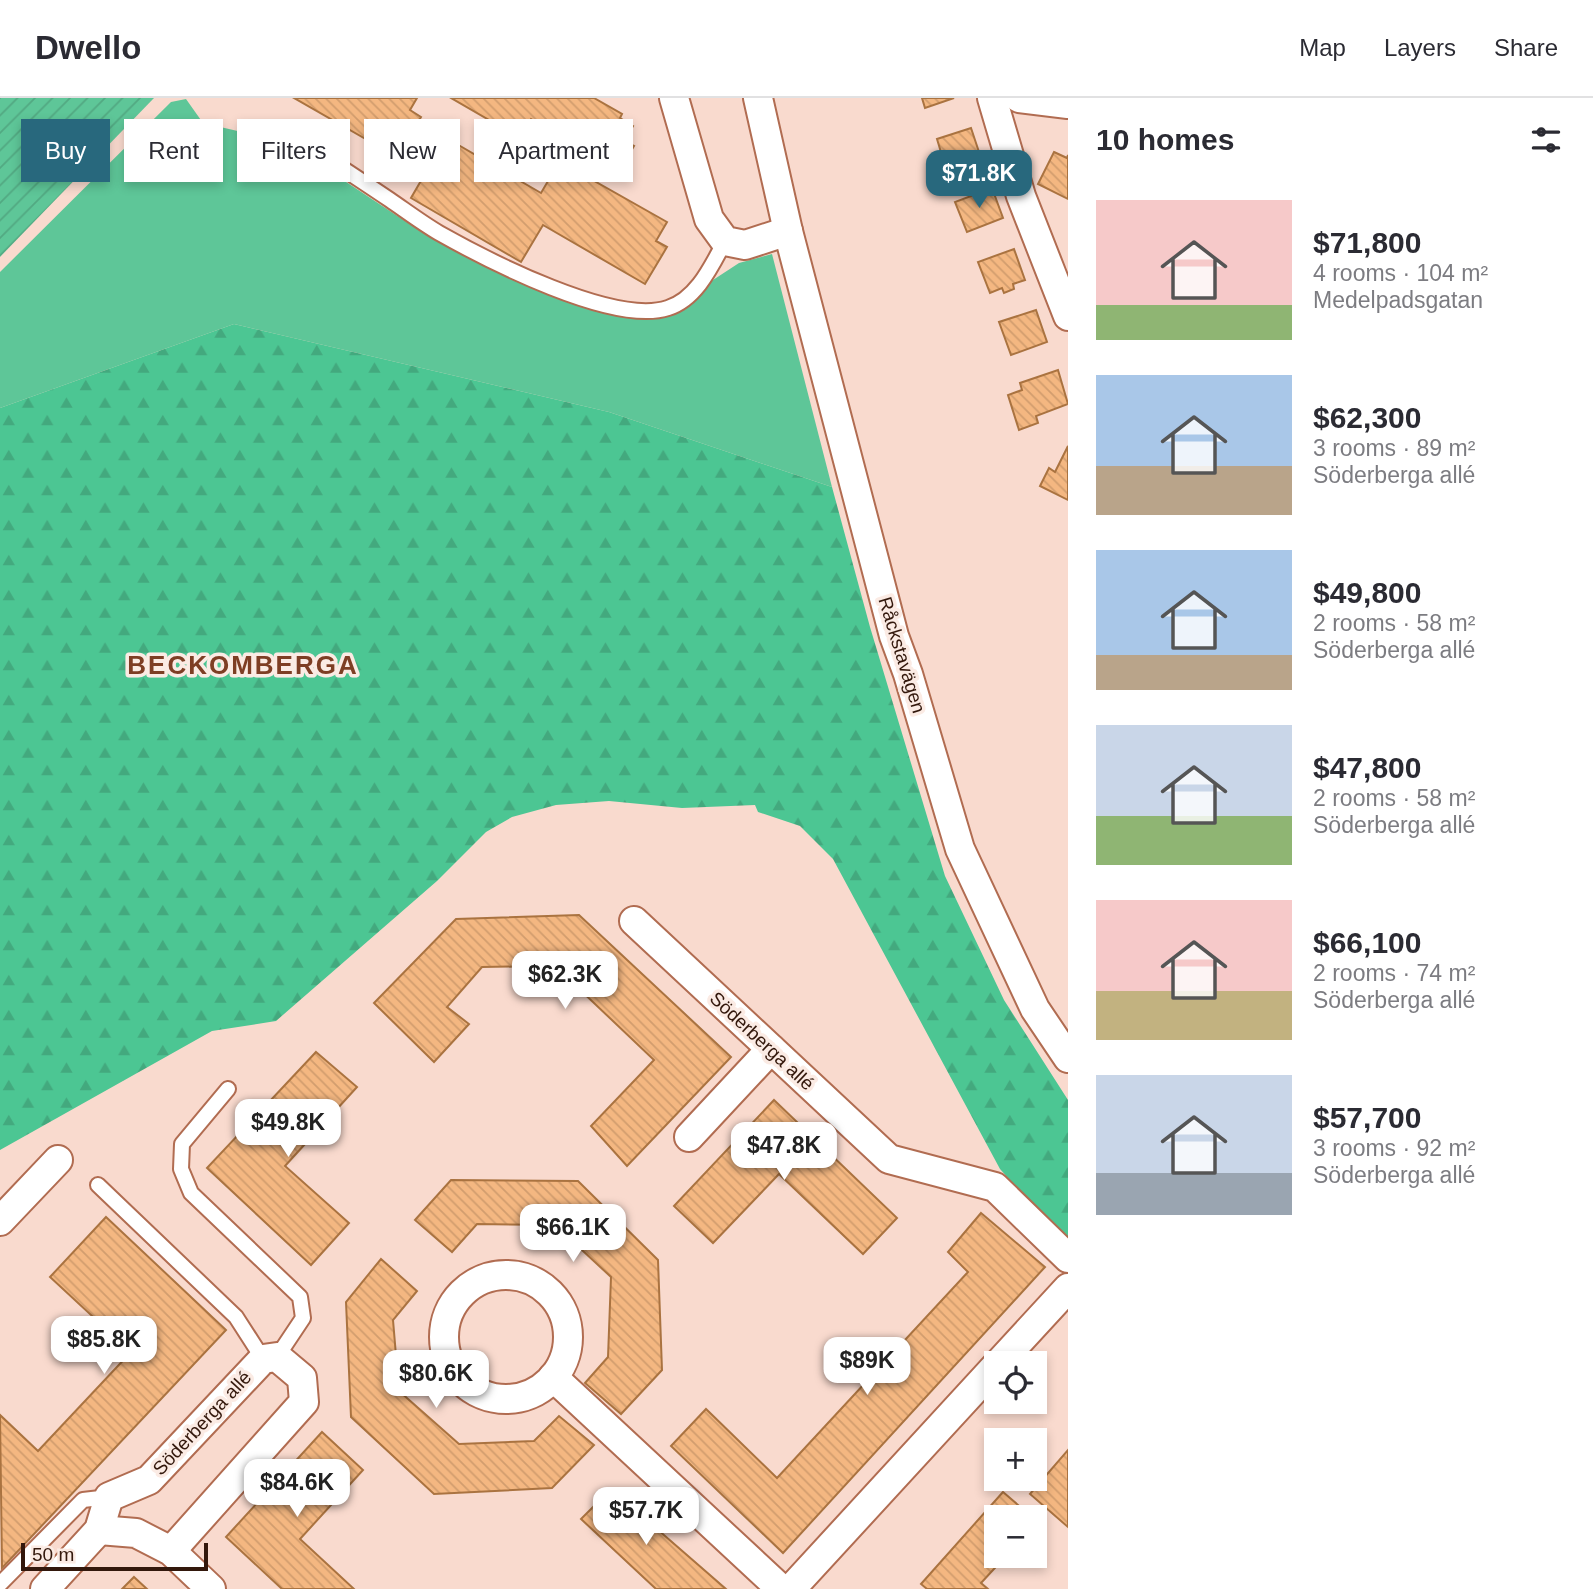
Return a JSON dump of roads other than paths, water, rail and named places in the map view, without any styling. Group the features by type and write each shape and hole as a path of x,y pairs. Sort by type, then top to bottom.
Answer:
{"street":[{"path":"674,98 709,219 725,241 745,245 788,231"},
{"name":"Råckstavägen","path":"758,98 788,231 894,636 908,674 960,849 1035,1009 1068,1058"},
{"path":"992,98 1021,196 1068,316"},
{"path":"1019,98 1068,104"},
{"name":"Söderberga allé","path":"634,921 889,1159 995,1187 1068,1258"},
{"path":"689,1138 771,1049"},
{"path":"0,1221 58,1160"},
{"path":"509,1275 528,1279 545,1288 559,1303 567,1321 568,1341 564,1360 554,1377 537,1391 517,1398 496,1398 476,1391 460,1378 449,1360 444,1339 447,1318 457,1299 471,1286 489,1277 509,1275"},
{"path":"1010,1351 1068,1288"},
{"path":"171,1551 304,1402 302,1377 270,1358"},
{"name":"Söderberga allé","path":"109,1497 149,1480 270,1358"},
{"path":"554,1377 781,1589"},
{"path":"791,1589 984,1379"},
{"path":"45,1589 99,1530 109,1497"},
{"path":"99,1530 136,1533 171,1551 211,1589"}],"lane":[{"path":"350,174 437,232 524,276 618,308 668,308 688,297 708,272 725,241"},
{"path":"98,1185 236,1317 270,1358 303,1318 300,1297 191,1193 181,1169 182,1144 228,1089"},
{"path":"0,1584 83,1500 109,1497"}],"district":[{"name":"BECKOMBERGA","path":"243,665"}]}
